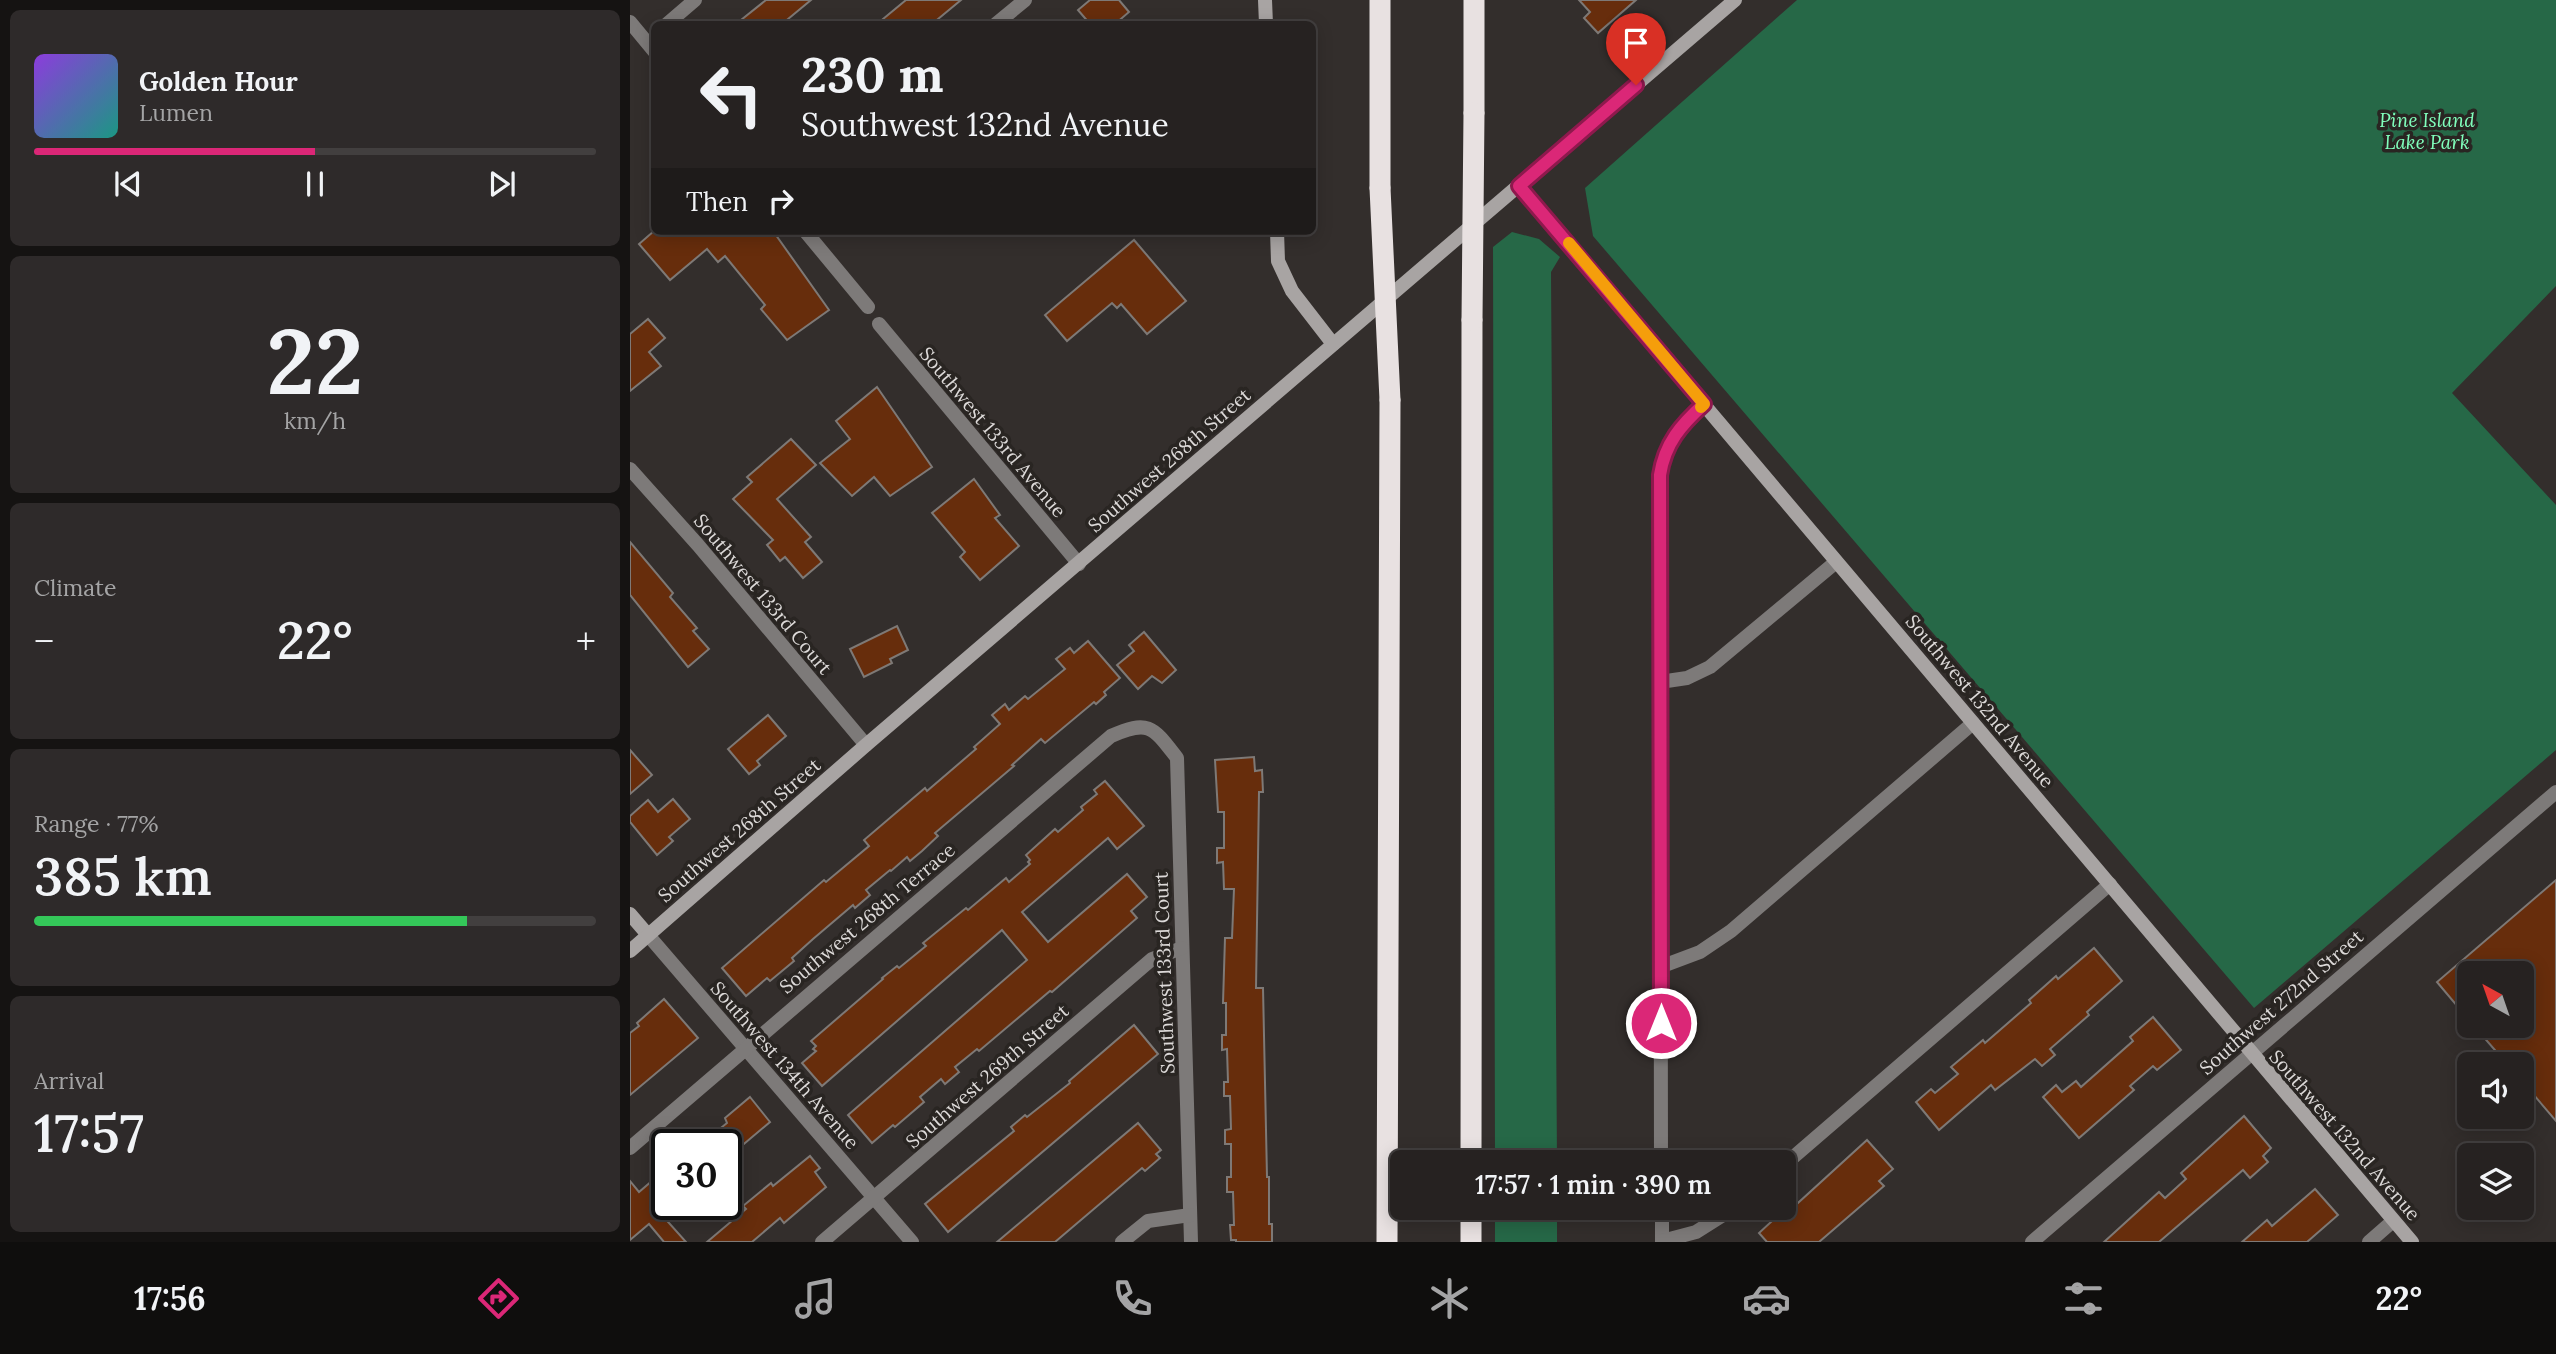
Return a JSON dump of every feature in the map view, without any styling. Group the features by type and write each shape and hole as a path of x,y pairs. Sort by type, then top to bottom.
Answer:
{"highway":[{"path":"1380,0 1380,188 1390,400 1387,1242"},
{"path":"1471,1150 1474,0"},
{"path":"1471,1220 1471,1242"}],"street":[{"path":"670,21 695,0"},
{"path":"1000,21 1025,0"},
{"path":"1265,0 1266,21"},
{"name":"Southwest 268th Street","path":"630,951 866,745 1735,0"},
{"path":"630,22 651,42"},
{"name":"Southwest 132nd Avenue","path":"1519,186 2110,884 2250,1054 2412,1242"},
{"path":"807,235 868,307"},
{"path":"1277,235 1278,261 1292,291 1333,344"},
{"name":"Southwest 133rd Avenue","path":"879,324 1079,564"},
{"path":"1661,1150 1660,475 1664,456 1676,431 1704,404"},
{"name":"Southwest 133rd Court","path":"630,469 698,545 866,745"},
{"path":"1660,682 1687,678 1710,667 1836,562"},
{"path":"1660,967 1700,952 1731,931 1973,723"},
{"name":"Southwest 133rd Court","path":"1135,726 1152,729 1177,758 1191,1242"},
{"name":"Southwest 268th Terrace","path":"630,1148 1111,736 1135,726"},
{"name":"Southwest 272nd Street","path":"2032,1242 2556,792"},
{"path":"1796,1155 2110,884"},
{"name":"Southwest 134th Avenue","path":"630,914 912,1242"},
{"name":"Southwest 269th Street","path":"822,1242 1152,959 1182,948"},
{"path":"1122,1242 1148,1221 1190,1215"},
{"path":"1662,1220 1662,1241 1696,1232 1715,1220"},
{"path":"2369,1242 2393,1221"}],"green space":[{"name":"Pine Island Lake Park","path":"1797,0 2556,0 2556,286 2452,393 2556,505 2556,750 2254,1008 1593,236 1585,188"},
{"path":"1512,232 1539,239 1560,257 1551,272 1557,1150 1495,1150 1493,247"},
{"path":"1495,1220 1557,1220 1557,1242 1495,1242"}],"building":[{"path":"766,0 811,0 786,21 740,21"},
{"path":"906,0 961,0 936,21 881,21"},
{"path":"1090,0 1119,0 1129,12 1118,21 1087,21 1078,10"},
{"path":"1579,0 1636,0 1598,33 1584,18 1590,12"},
{"path":"651,234 776,235 829,310 787,340 761,309 765,305 725,256 718,262 707,249 670,280 639,244"},
{"path":"1134,240 1186,301 1147,334 1121,304 1117,308 1112,303 1067,341 1045,315"},
{"path":"648,319 665,338 649,352 661,366 630,391 630,334"},
{"path":"877,387 932,467 890,496 874,477 852,496 820,463 850,439 836,421"},
{"path":"791,439 816,465 777,499 811,537 805,542 822,562 803,578 785,557 780,561 767,545 773,540 733,499 752,482 747,477"},
{"path":"974,479 1000,515 995,518 1019,546 980,580 960,557 965,552 932,513"},
{"path":"630,542 673,593 670,597 697,628 693,631 709,649 688,667 630,595"},
{"path":"897,626 908,650 890,659 892,663 864,677 850,649"},
{"path":"1144,632 1176,670 1162,683 1152,676 1138,689 1117,665 1134,651 1129,645"},
{"path":"1088,641 1120,678 1104,692 1106,695 1045,743 1041,739 1012,765 1014,766 935,833 938,836 922,851 910,861 907,857 890,870 866,890 870,895 855,908 853,905 813,939 792,958 794,961 770,981 767,978 746,996 722,968 824,880 826,882 869,846 864,840 976,749 974,747 1000,724 992,715 1005,704 1009,710 1025,696 1028,699 1065,669 1056,659 1070,648 1074,653"},
{"path":"768,715 786,736 757,761 760,765 749,774 728,749"},
{"path":"630,750 652,775 630,794"},
{"path":"1254,757 1255,771 1262,770 1263,792 1259,792 1256,988 1263,988 1267,1177 1272,1242 1236,1242 1231,1240 1230,1225 1234,1225 1233,1192 1227,1192 1227,1177 1231,1177 1231,1144 1225,1144 1225,1130 1231,1129 1230,1096 1224,1096 1224,1082 1228,1082 1227,1049 1222,1050 1222,1035 1226,1035 1226,1003 1223,1003 1225,938 1232,938 1234,889 1224,889 1223,862 1217,863 1217,848 1224,848 1224,812 1218,812 1215,760"},
{"path":"1105,781 1144,826 1117,849 1108,838 1022,912 1048,942 1127,874 1147,897 1131,911 1137,918 1052,992 955,1067 959,1072 945,1084 941,1079 920,1097 924,1102 872,1143 848,1115 1027,960 1002,930 822,1086 802,1063 816,1051 813,1049 816,1046 811,1041 882,978 926,946 923,943 966,908 968,910 1006,878 1009,882 1030,864 1026,855 1055,829 1058,832 1083,810 1081,807 1097,794 1094,790"},
{"path":"673,799 690,819 669,837 673,841 657,855 630,822 630,816 648,800 658,812"},
{"path":"2556,880 2556,1121 2534,1095 2534,1052 2497,1052 2484,1038 2534,1038 2534,961 2462,961"},
{"path":"2094,948 2122,981 2050,1049 2055,1055 2042,1066 2035,1059 1995,1090 1991,1085 1939,1130 1916,1102 1931,1089 1935,1093 1958,1074 1951,1067 1983,1040 1985,1043 2031,1003 2029,1000 2056,976 2058,979"},
{"path":"2457,965 2457,1006 2437,982"},
{"path":"664,999 698,1038 630,1095 630,1033 639,1026 637,1023"},
{"path":"2153,1017 2181,1050 2157,1070 2153,1066 2130,1086 2134,1090 2079,1138 2043,1097 2056,1085 2062,1092 2076,1081 2081,1087 2133,1041 2130,1037"},
{"path":"1134,1025 1158,1054 948,1232 925,1204 1014,1131 1011,1127 1025,1115 1027,1117 1070,1083 1069,1081"},
{"path":"750,1097 770,1122 742,1146 742,1129 720,1129 727,1123 725,1118"},
{"path":"2244,1116 2271,1148 2263,1156 2268,1162 2250,1178 2243,1170 2159,1242 2104,1242 2159,1192 2165,1198 2186,1179 2181,1173"},
{"path":"1138,1123 1161,1150 1156,1154 1160,1158 1145,1171 1142,1168 1055,1242 997,1242"},
{"path":"1867,1140 1893,1169 1879,1181 1884,1186 1819,1242 1767,1242 1759,1233 1773,1220 1796,1220 1796,1205"},
{"path":"810,1156 820,1168 815,1172 826,1187 784,1223 780,1218 752,1242 707,1242 733,1220 742,1220 742,1212 746,1209 743,1206 771,1183 773,1186"},
{"path":"630,1181 639,1192 651,1182 651,1220 666,1220 686,1242 664,1242 649,1224 630,1240"},
{"path":"2315,1189 2338,1215 2307,1242 2242,1242 2267,1220 2272,1226"}],"slow traffic":[{"path":"1569,243 1704,404 1701,407"}],"route":[{"path":"1636,85 1519,186 1704,404 1676,431 1664,456 1660,475 1661,1023"}]}
